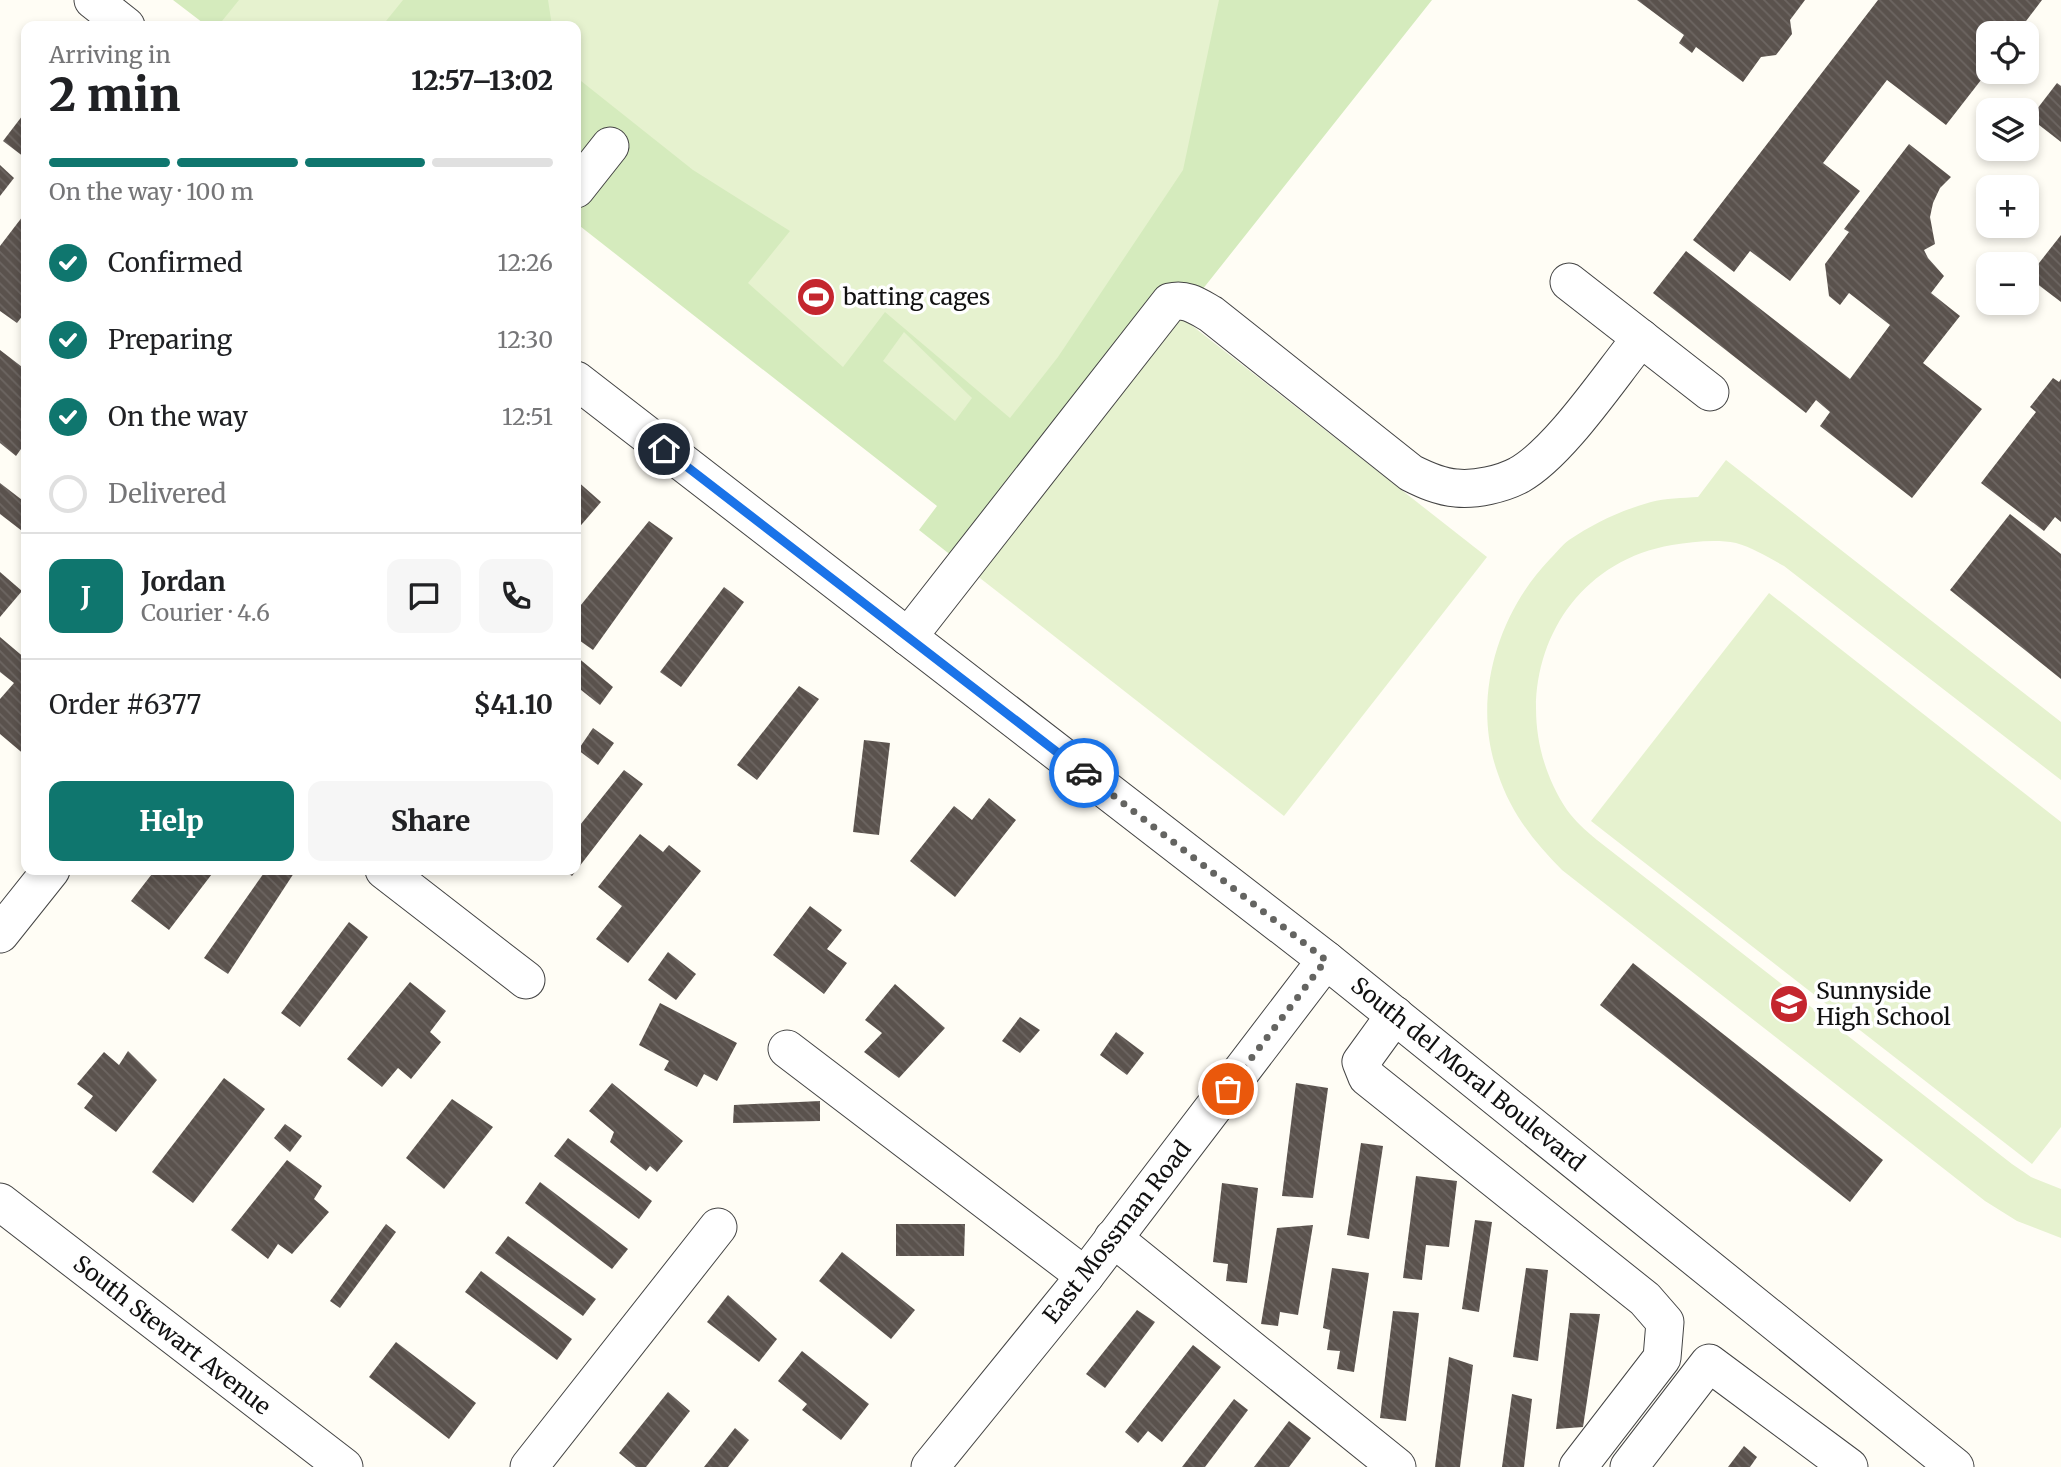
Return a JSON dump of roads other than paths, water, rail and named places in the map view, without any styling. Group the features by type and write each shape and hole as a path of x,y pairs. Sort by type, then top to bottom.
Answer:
{"street":[{"path":"93,0 120,21"},
{"path":"581,183 610,146"},
{"path":"1569,282 1710,392"},
{"path":"908,636 1170,302 1180,299 1211,314 1411,473 1433,484 1457,489 1488,486 1519,475 1543,456 1561,438 1641,338"},
{"name":"South del Moral Boulevard","path":"581,384 1326,960 1955,1467"},
{"path":"0,934 47,875"},
{"path":"390,875 526,980"},
{"name":"East Mossman Road","path":"930,1467 1085,1276 1326,960"},
{"path":"1395,1015 1361,1062 1367,1077 1645,1300 1665,1322 1662,1358 1578,1467"},
{"path":"787,1048 1085,1276"},
{"name":"South Stewart Avenue","path":"0,1202 344,1467"},
{"path":"528,1467 718,1227"},
{"path":"1113,1238 1397,1467"},
{"path":"1629,1467 1709,1363 1849,1467"}],"place":[{"name":"batting cages","path":"816,297"},
{"name":"Sunnyside High School","path":"1789,1004"}]}
